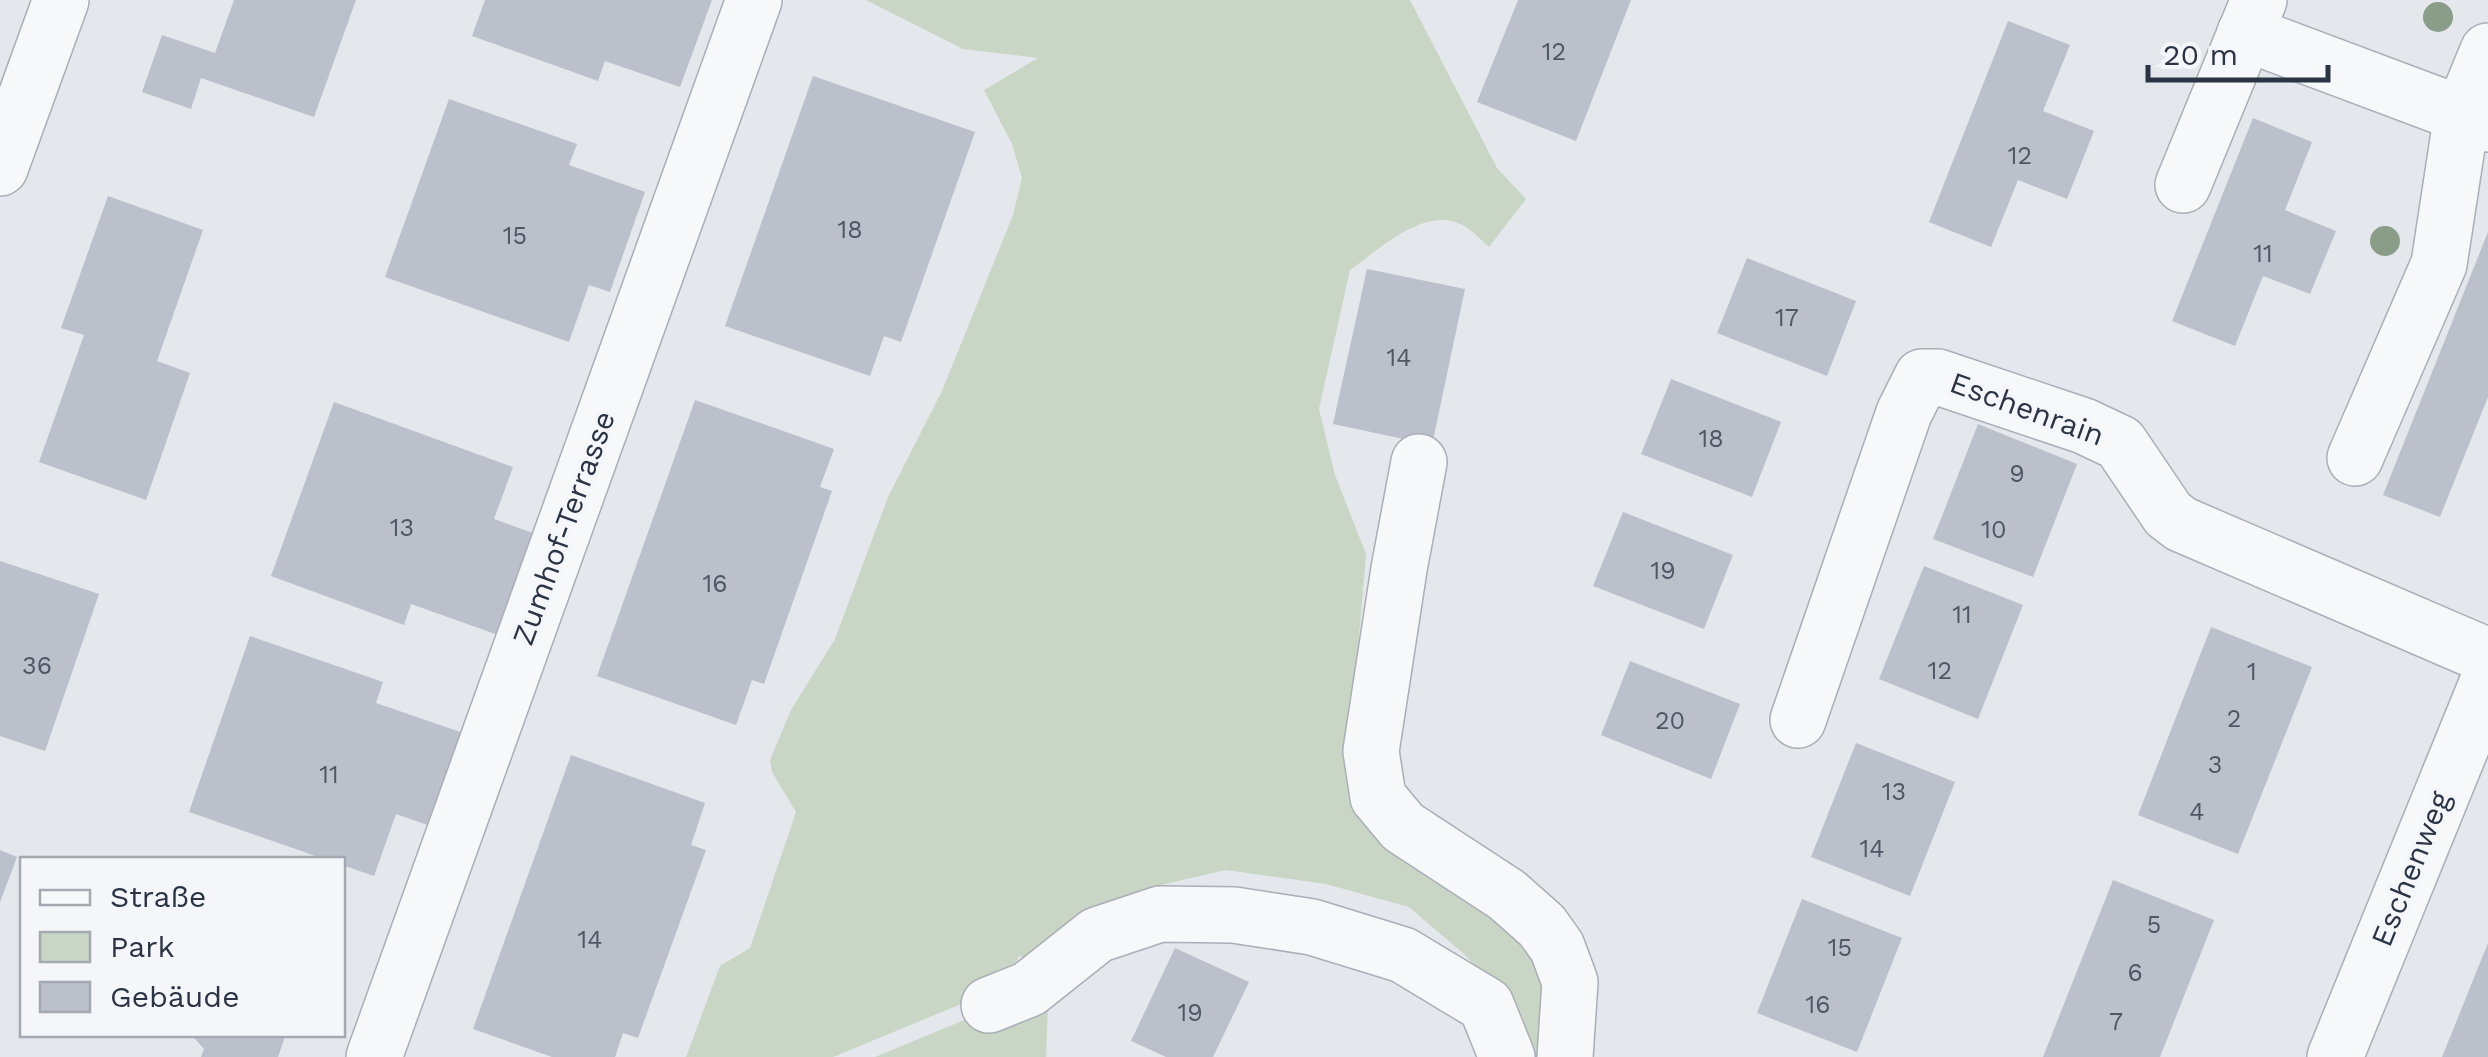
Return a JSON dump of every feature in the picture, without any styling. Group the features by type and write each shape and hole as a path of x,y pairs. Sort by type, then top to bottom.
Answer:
{"street":[{"path":"0,168 61,0"},
{"name":"Zumhof-Terrasse","path":"374,1057 754,0"},
{"path":"2183,185 2252,17 2475,119"},
{"path":"2355,458 2439,264 2488,50"},
{"name":"Eschenrain","path":"1798,720 1904,413 1922,377 1938,376 2084,426 2120,443 2168,514 2180,524 2488,656"},
{"path":"1419,462 1398,569 1371,751 1378,797 1403,827 1507,895 1542,926 1557,948 1570,982 1565,1057"},
{"name":"Eschenweg","path":"2335,1057 2488,681"},
{"path":"988,1005 1030,989 1097,935 1160,914 1234,915 1312,928 1402,955 1486,1005 1507,1057"}],"green space":[{"path":"866,0 1410,0 1497,168 1526,199 1489,247 1464,226 1434,221 1404,232 1350,270 1319,409 1335,475 1366,554 1354,695 1360,802 1513,914 1558,976 1554,1057 1522,1057 1506,999 1464,954 1409,907 1326,884 1226,870 1165,884 1112,912 1039,960 1019,956 1005,986 833,1057 686,1057 720,966 750,948 796,812 772,772 770,760 791,710 835,639 888,497 942,391 1013,215 1022,178 1012,144 984,90 1038,58 963,49"},
{"path":"1030,993 1048,1006 1046,1057 875,1057"}],"building":[{"path":"234,0 356,0 314,117 201,78 191,109 142,92 162,35 215,53"},
{"path":"485,0 712,0 680,87 605,61 598,81 472,36"},
{"path":"1518,0 1631,0 1576,141 1477,102"},
{"path":"2008,21 2070,45 2043,111 2094,131 2067,199 2018,180 1991,247 1929,222"},
{"path":"813,76 975,132 901,342 884,336 870,376 725,326"},
{"path":"449,99 577,144 569,165 645,192 610,292 589,285 569,342 385,277"},
{"path":"2253,118 2312,142 2285,210 2336,231 2310,294 2263,276 2235,346 2172,321"},
{"path":"108,196 203,230 157,361 190,373 146,500 39,462 84,335 61,328"},
{"path":"2488,232 2488,397 2440,517 2383,495"},
{"path":"1747,258 1856,301 1827,376 1717,333"},
{"path":"1367,269 1465,289 1432,445 1333,424"},
{"path":"1671,379 1781,422 1752,497 1641,454"},
{"path":"695,400 834,449 820,487 832,491 764,684 752,680 736,725 597,676"},
{"path":"334,402 513,467 494,519 538,535 501,636 411,604 404,625 271,576"},
{"path":"1978,424 2077,464 2033,577 1933,539"},
{"path":"1623,512 1733,555 1704,629 1593,586"},
{"path":"0,561 99,594 45,751 0,736"},
{"path":"1924,566 2023,605 1978,719 1879,679"},
{"path":"2211,627 2312,667 2238,854 2138,815"},
{"path":"250,636 383,682 376,703 469,735 436,828 396,814 374,876 345,866 345,857 318,857 189,812"},
{"path":"1630,661 1740,704 1711,779 1601,735"},
{"path":"1856,743 1955,782 1910,896 1811,857"},
{"path":"571,755 705,803 691,845 706,850 638,1038 623,1033 615,1057 552,1057 473,1029"},
{"path":"0,850 17,857 0,902"},
{"path":"2113,880 2214,920 2160,1057 2043,1057"},
{"path":"1802,899 1902,938 1857,1052 1757,1013"},
{"path":"2488,943 2488,1057 2442,1057"},
{"path":"1175,948 1249,982 1213,1057 1166,1057 1131,1041"},
{"path":"194,1037 285,1037 278,1057 201,1057 204,1049"}]}
